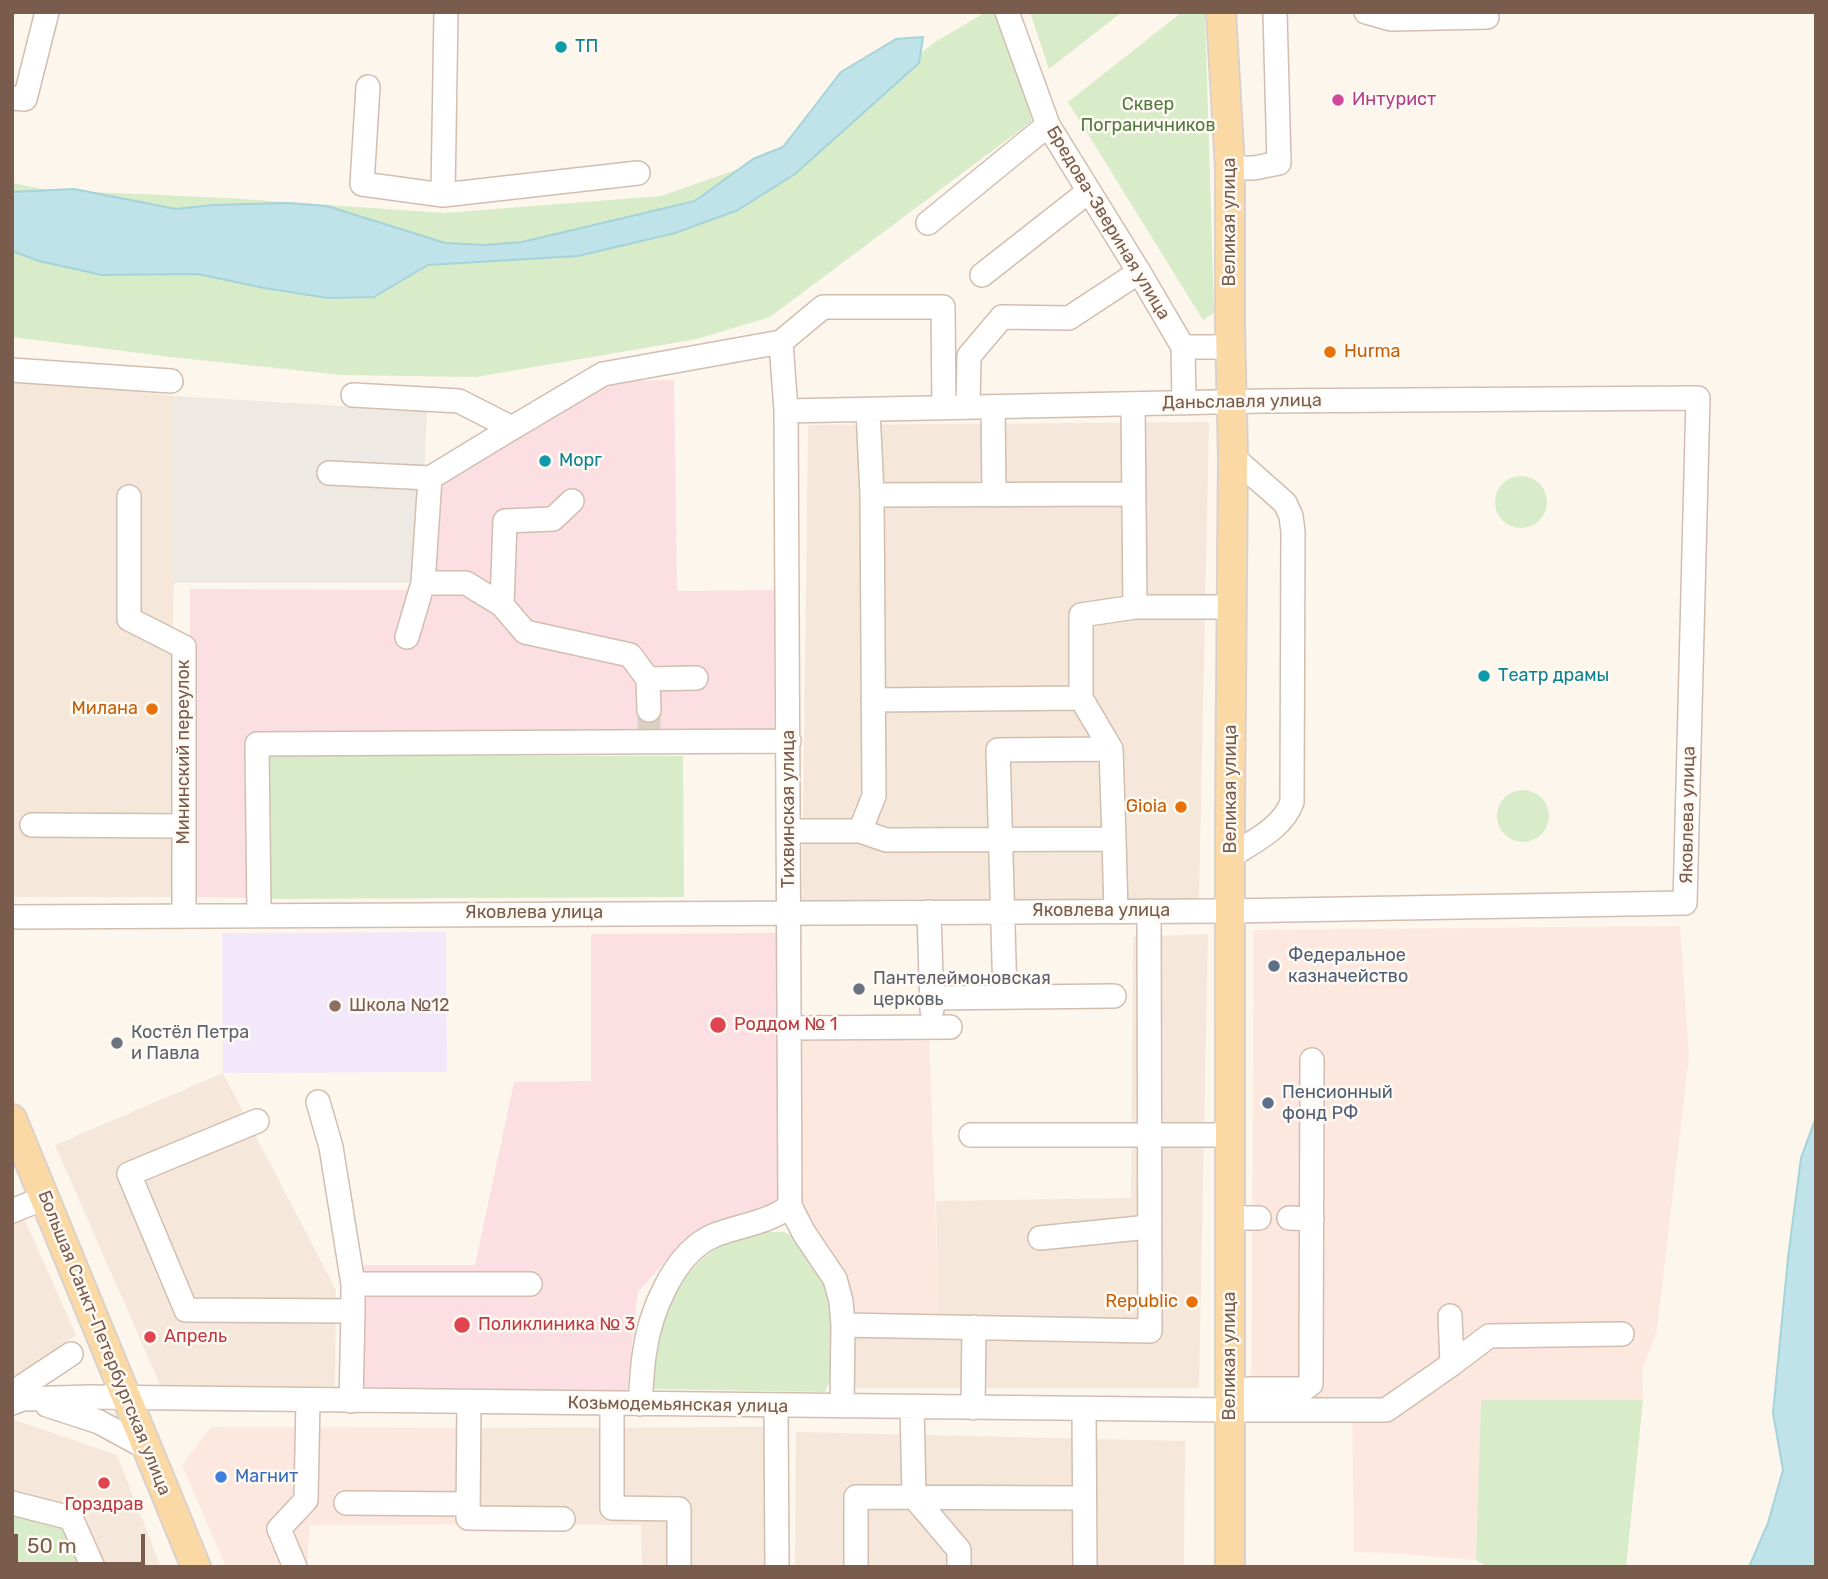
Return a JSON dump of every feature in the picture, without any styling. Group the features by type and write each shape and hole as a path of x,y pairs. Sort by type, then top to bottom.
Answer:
{"main road":[{"name":"Великая улица","path":"1221,12 1230,168 1233,457 1230,1218 1239,1400 1230,1567"},
{"name":"Большая Санкт-Петербургская улица","path":"12,1119 196,1567"}],"street":[{"path":"12,98 25,99 47,12"},
{"path":"443,195 446,12"},
{"name":"Бредова-Звериная улица","path":"1007,12 1048,125 1183,346"},
{"path":"1230,168 1254,168 1279,163 1275,12"},
{"path":"1366,12 1391,19 1487,17"},
{"path":"368,87 362,184 443,195 638,173"},
{"path":"928,222 1048,125"},
{"path":"982,275 1089,191"},
{"path":"968,407 969,356 1002,317 1069,318 1139,272"},
{"path":"329,473 430,478 603,374 780,342 823,307 943,307 944,408"},
{"name":"Тихвинская улица","path":"780,342 786,411 790,1206 804,1233 835,1279 841,1301 842,1406"},
{"path":"1184,403 1183,346 1231,346"},
{"path":"12,370 171,381"},
{"path":"353,395 459,401 512,428"},
{"name":"Даньславля улица","path":"786,411 1232,402 1698,398"},
{"name":"Яковлева улица","path":"12,917 1116,912 1685,903 1698,398"},
{"path":"1133,404 1135,607"},
{"path":"993,407 994,495"},
{"path":"860,831 874,796 872,495 868,410"},
{"path":"1230,857 1277,825 1292,802 1291,516 1284,503 1233,457"},
{"path":"407,637 423,583 430,478"},
{"path":"872,495 1133,494"},
{"name":"Мининский переулок","path":"129,497 129,619 184,648 184,915"},
{"path":"502,605 505,521 553,519 572,501"},
{"path":"423,583 466,583 502,605 525,632 630,655 648,679 649,727"},
{"path":"1116,912 1111,749 1081,698 1081,615 1135,607 1232,607"},
{"path":"648,679 696,678"},
{"path":"873,700 1081,698"},
{"path":"259,914 257,744 649,727 789,741"},
{"path":"1005,997 998,750 1111,749"},
{"path":"32,825 184,826"},
{"path":"789,831 860,831 886,840 1114,839"},
{"path":"843,1325 1150,1331 1149,911"},
{"path":"789,1028 941,1027 931,998 929,912"},
{"path":"931,998 1114,996"},
{"path":"1239,1400 1304,1389 1311,1384 1312,1060"},
{"path":"318,1102 331,1147 353,1283 352,1401"},
{"path":"257,1121 129,1174 186,1310 353,1311"},
{"path":"971,1135 1230,1135"},
{"path":"12,1211 44,1198"},
{"path":"640,1404 644,1353 652,1321 664,1289 674,1272 687,1256 712,1236 772,1218 790,1206"},
{"path":"1230,1218 1259,1218"},
{"path":"1289,1218 1312,1219"},
{"path":"1040,1238 1149,1227"},
{"path":"353,1283 530,1284"},
{"path":"1450,1316 1452,1364"},
{"path":"973,1408 974,1327"},
{"path":"1239,1400 1386,1410 1489,1336 1622,1334"},
{"path":"16,1398 71,1354"},
{"path":"16,1398 63,1409 99,1422 147,1448"},
{"name":"Козьмодемьянская улица","path":"16,1398 1084,1409 1239,1400"},
{"path":"295,1567 279,1529 306,1500 308,1401"},
{"path":"469,1402 468,1518 563,1519"},
{"path":"612,1404 612,1508 679,1509 679,1567"},
{"path":"776,1406 777,1567"},
{"path":"912,1407 914,1497 959,1550 960,1567"},
{"path":"1084,1409 1084,1567"},
{"path":"856,1567 856,1497 1084,1497"},
{"path":"12,1503 71,1518 93,1567"},
{"path":"346,1503 468,1504"}],"shaded area":[{"path":"12,377 174,396 174,897 12,897"},
{"path":"674,380 677,591 775,590 774,733 253,732 253,898 190,897 190,589 429,590 434,481 606,381"},
{"path":"174,396 427,411 419,583 174,583"},
{"path":"1209,422 1199,899 802,903 808,425"},
{"path":"1680,926 1689,1056 1657,1329 1642,1371 1643,1400 1481,1400 1476,1560 1354,1552 1352,1401 1251,1400 1254,930"},
{"path":"446,932 447,1072 223,1073 222,933"},
{"path":"779,933 781,1204 685,1239 638,1292 627,1391 363,1387 360,1265 475,1265 514,1082 591,1081 591,934"},
{"path":"1208,934 1199,1388 855,1388 852,1334 939,1334 936,1201 1131,1198 1133,937"},
{"path":"929,1036 939,1317 847,1315 799,1203 798,1037"},
{"path":"223,1073 336,1290 335,1387 161,1387 55,1145"},
{"path":"12,1191 76,1335 12,1380"},
{"path":"12,1419 117,1455 161,1567 12,1567"},
{"path":"211,1427 479,1428 479,1524 310,1525 307,1567 226,1567 182,1465"},
{"path":"769,1427 768,1567 642,1567 641,1525 479,1524 479,1428"},
{"path":"796,1432 1185,1441 1184,1567 795,1567"}],"green space":[{"path":"986,12 1002,12 1032,121 770,317 697,339 476,377 343,375 12,337 12,183 47,190 227,198 444,213 661,196 793,150 935,42"},
{"path":"1030,12 1122,12 1049,69"},
{"name":"Сквер Пограничников","path":"1182,12 1205,12 1214,313 1203,320 1068,102"},
{"path":"1521,476 1531,478 1539,484 1545,492 1545,512 1539,520 1531,526 1521,528 1511,526 1503,520 1497,512 1495,502 1497,492 1503,484 1511,478"},
{"path":"266,756 683,756 684,897 266,899"},
{"path":"1523,790 1533,792 1541,798 1547,806 1547,826 1541,834 1533,840 1523,842 1513,840 1505,834 1499,826 1497,816 1499,806 1505,798 1513,792"},
{"path":"763,1232 784,1232 795,1238 826,1283 831,1307 832,1376 825,1392 653,1389 662,1329 668,1310 687,1275 717,1248"},
{"path":"1481,1400 1643,1400 1626,1567 1488,1567 1476,1560"},
{"path":"12,1511 66,1529 82,1567 12,1567"}],"water":[{"path":"923,37 919,63 795,174 738,210 675,233 578,256 428,265 374,297 328,298 198,274 102,275 39,261 12,251 12,192 74,189 176,209 288,203 327,206 445,243 484,245 522,242 695,201 753,159 783,147 841,72 896,39"},
{"path":"1816,1117 1816,1567 1749,1567 1768,1523 1783,1470 1773,1413 1801,1158"}],"tunnel":[{"path":"649,710 649,730"}],"place":[{"name":"ТП","path":"561,47"},
{"name":"Интурист","path":"1338,100"},
{"name":"Hurma","path":"1330,352"},
{"name":"Морг","path":"545,461"},
{"name":"Театр драмы","path":"1484,676"},
{"name":"Милана","path":"152,709"},
{"name":"Gioia","path":"1181,807"},
{"name":"Федеральное казначейство","path":"1274,966"},
{"name":"Пантелеймоновская церковь","path":"859,989"},
{"name":"Школа №12","path":"335,1006"},
{"name":"Роддом № 1","path":"718,1025"},
{"name":"Костёл Петра и Павла","path":"117,1043"},
{"name":"Пенсионный фонд РФ","path":"1268,1103"},
{"name":"Republic","path":"1192,1302"},
{"name":"Поликлиника № 3","path":"462,1325"},
{"name":"Апрель","path":"150,1337"},
{"name":"Магнит","path":"221,1477"},
{"name":"Горздрав","path":"104,1483"}]}
